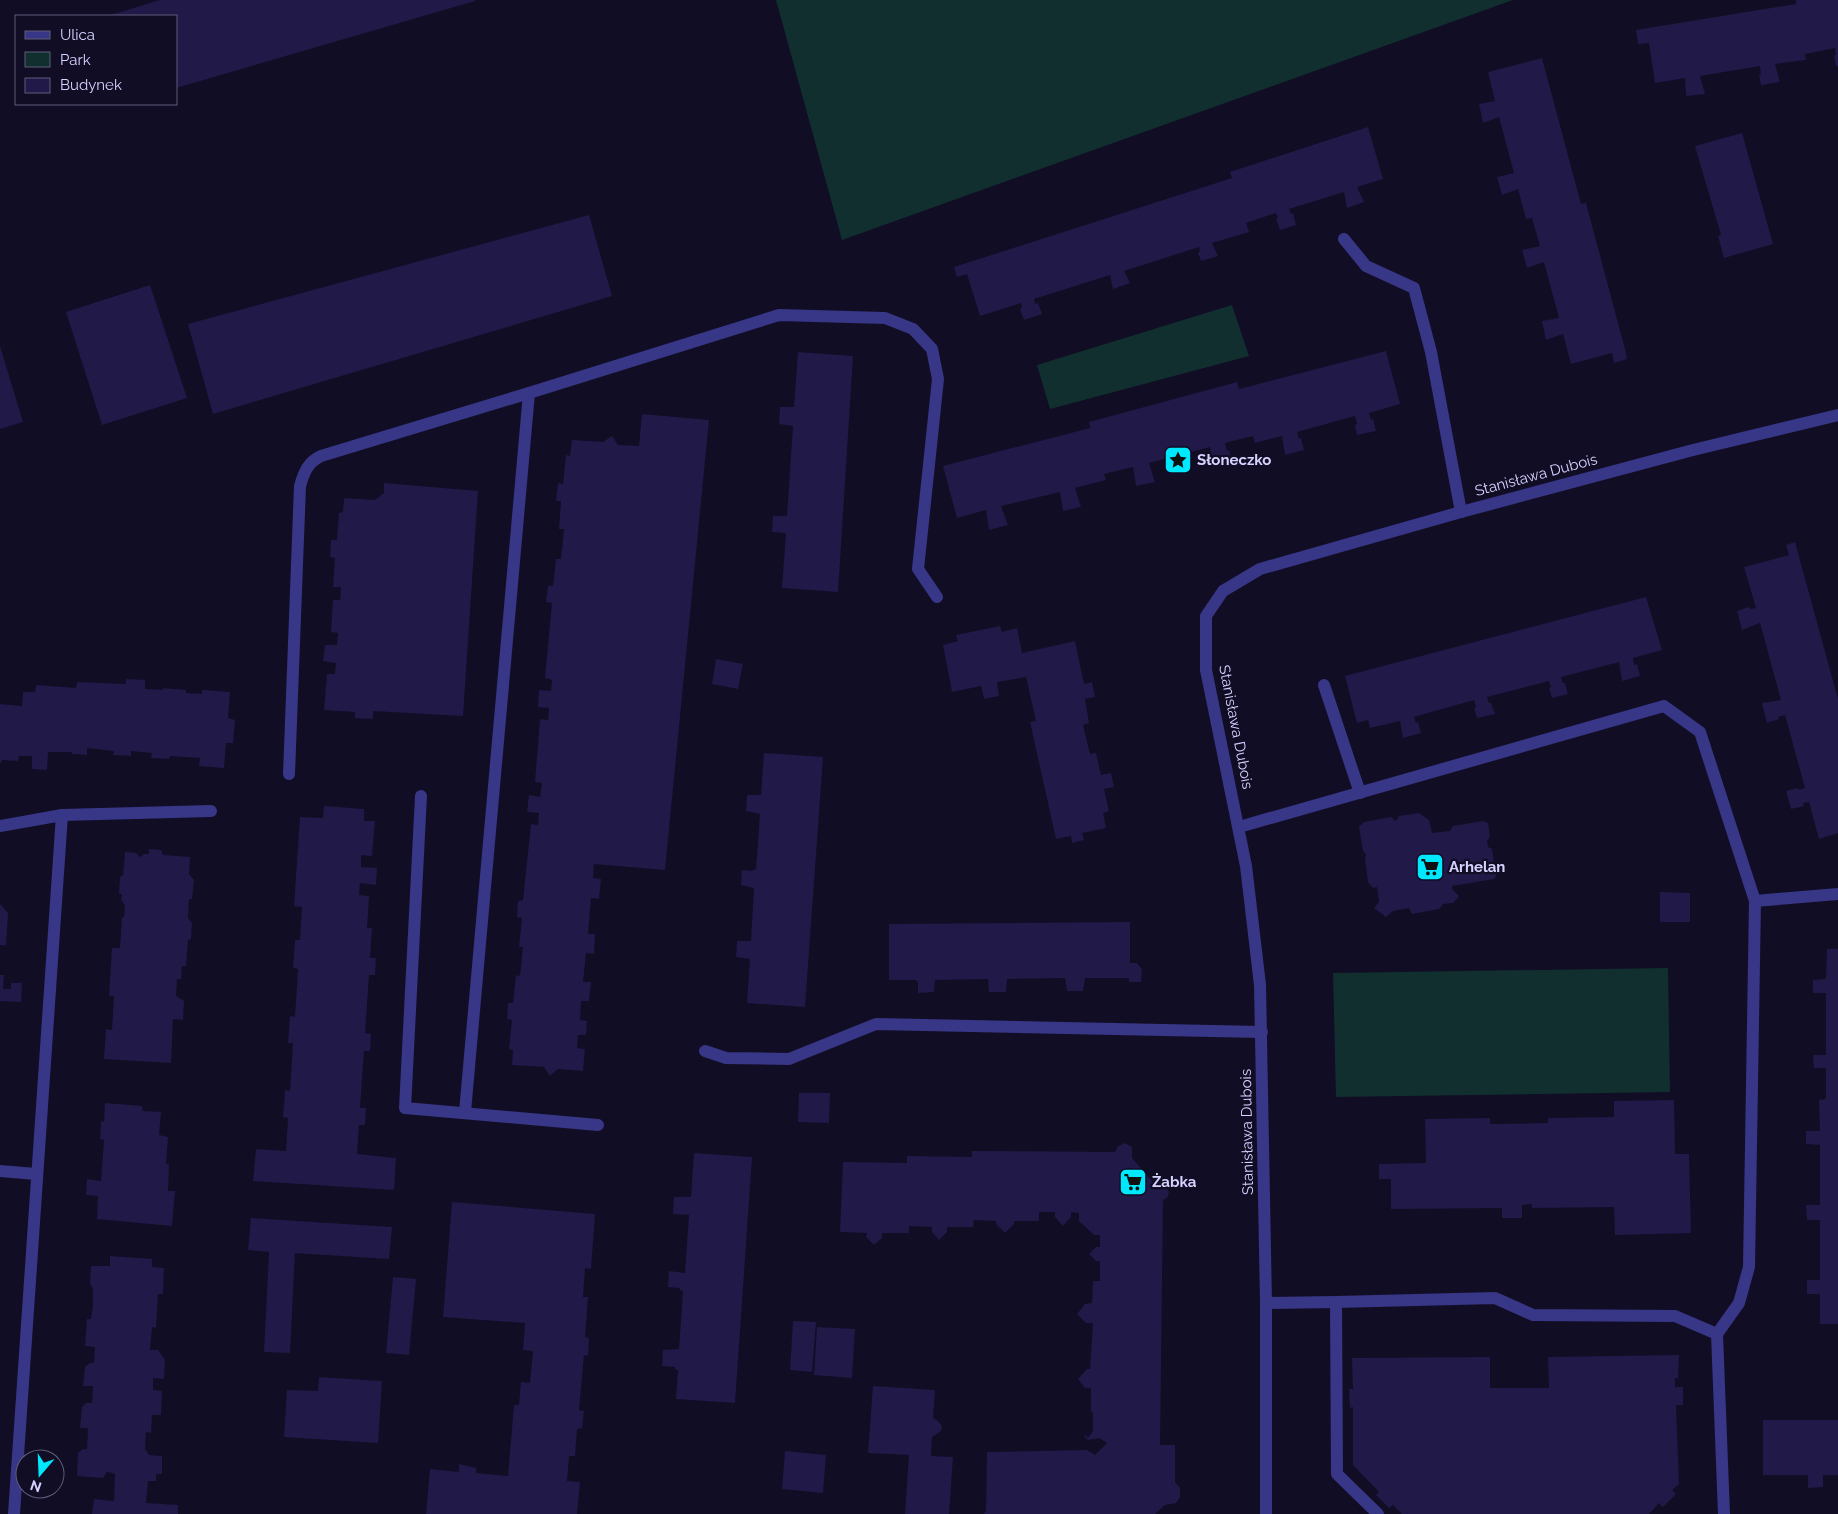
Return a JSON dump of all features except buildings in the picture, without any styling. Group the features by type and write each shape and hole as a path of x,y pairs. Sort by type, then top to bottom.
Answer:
{"street":[{"path":"1344,239 1366,266 1414,288 1431,352 1461,512"},
{"path":"289,774 300,486 303,473 311,461 321,456 779,315 885,318 913,329 932,349 938,379 918,569 937,597"},
{"path":"465,1112 529,393"},
{"name":"Stanisława Dubois","path":"1266,1514 1266,1303 1260,985 1240,827 1206,670 1206,616 1223,591 1260,569 1461,512 1693,450 1838,415"},
{"path":"1324,685 1360,793"},
{"path":"1240,827 1664,706 1700,732 1755,901 1749,1267 1739,1303 1717,1334 1724,1514"},
{"path":"422,796 405,1108 598,1125"},
{"path":"0,826 62,815 211,811"},
{"path":"14,1514 62,815"},
{"path":"1755,901 1838,894"},
{"path":"705,1051 726,1058 789,1059 876,1024 1262,1032"},
{"path":"0,1172 36,1174"},
{"path":"1266,1303 1495,1298 1533,1315 1675,1316 1717,1334"},
{"path":"1336,1302 1337,1474 1378,1514"}],"green space":[{"path":"776,0 1513,0 842,240"},
{"path":"1232,305 1249,356 1050,409 1037,365"},
{"path":"1668,968 1670,1092 1336,1097 1333,973"}],"place":[{"name":"Słoneczko","path":"1178,460"},
{"name":"Arhelan","path":"1430,867"},
{"name":"Żabka","path":"1133,1182"}]}
